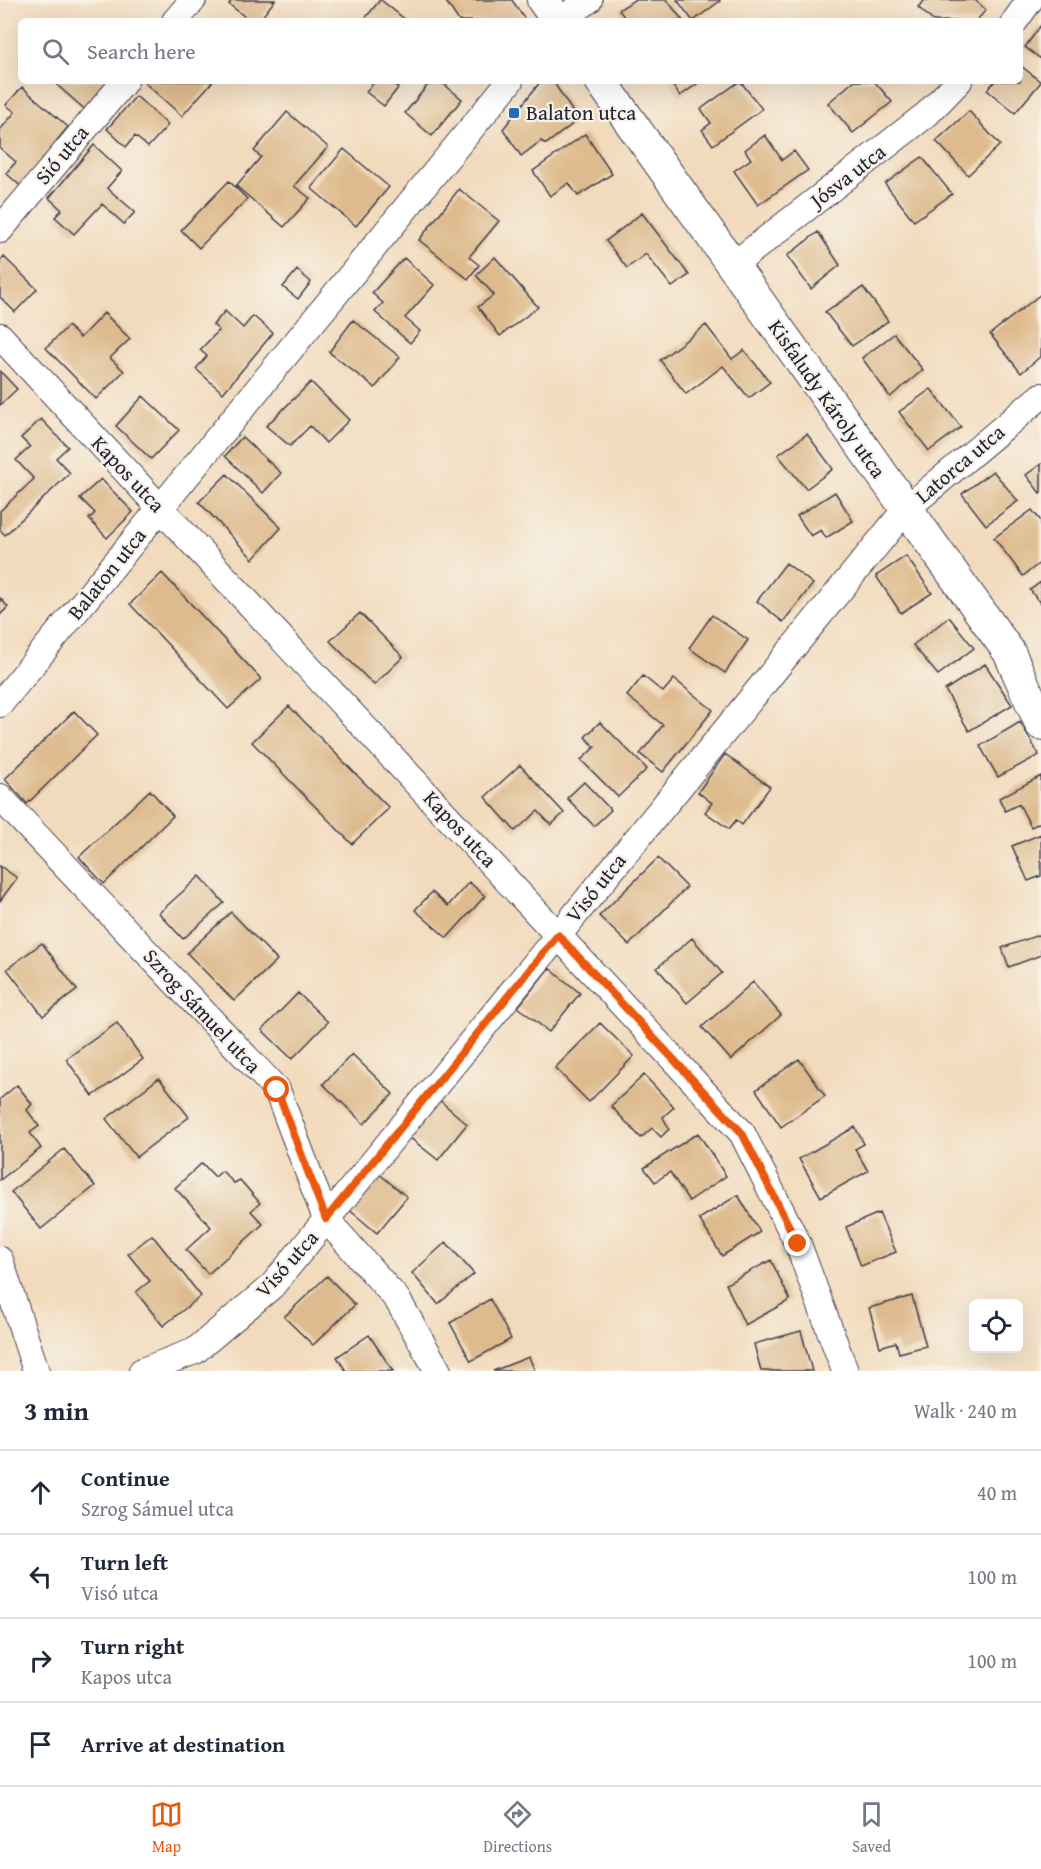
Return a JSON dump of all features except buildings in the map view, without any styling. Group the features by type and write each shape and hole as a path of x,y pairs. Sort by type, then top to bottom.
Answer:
{"main road":[{"path":"543,0 557,18"},
{"name":"Kisfaludy Károly utca","path":"603,84 1009,652 1041,724"}],"street":[{"path":"178,18 193,0"},
{"path":"563,18 589,0"},
{"path":"1017,18 1030,0"},
{"name":"Sió utca","path":"0,230 122,84"},
{"name":"Balaton utca","path":"0,704 508,84"},
{"name":"Jósva utca","path":"732,266 927,114 956,84"},
{"name":"Kapos utca","path":"0,336 742,1133 798,1244 845,1371"},
{"name":"Latorca utca","path":"906,509 1041,396"},
{"name":"Visó utca","path":"142,1371 195,1351 272,1286 906,509"},
{"name":"Szrog Sámuel utca","path":"0,797 277,1090 326,1219 397,1299 438,1371"},
{"path":"0,1260 36,1371"}],"place":[{"name":"Balaton utca","path":"514,113"}],"route":[{"path":"277,1090 326,1219 558,935 742,1133 798,1244"}]}
